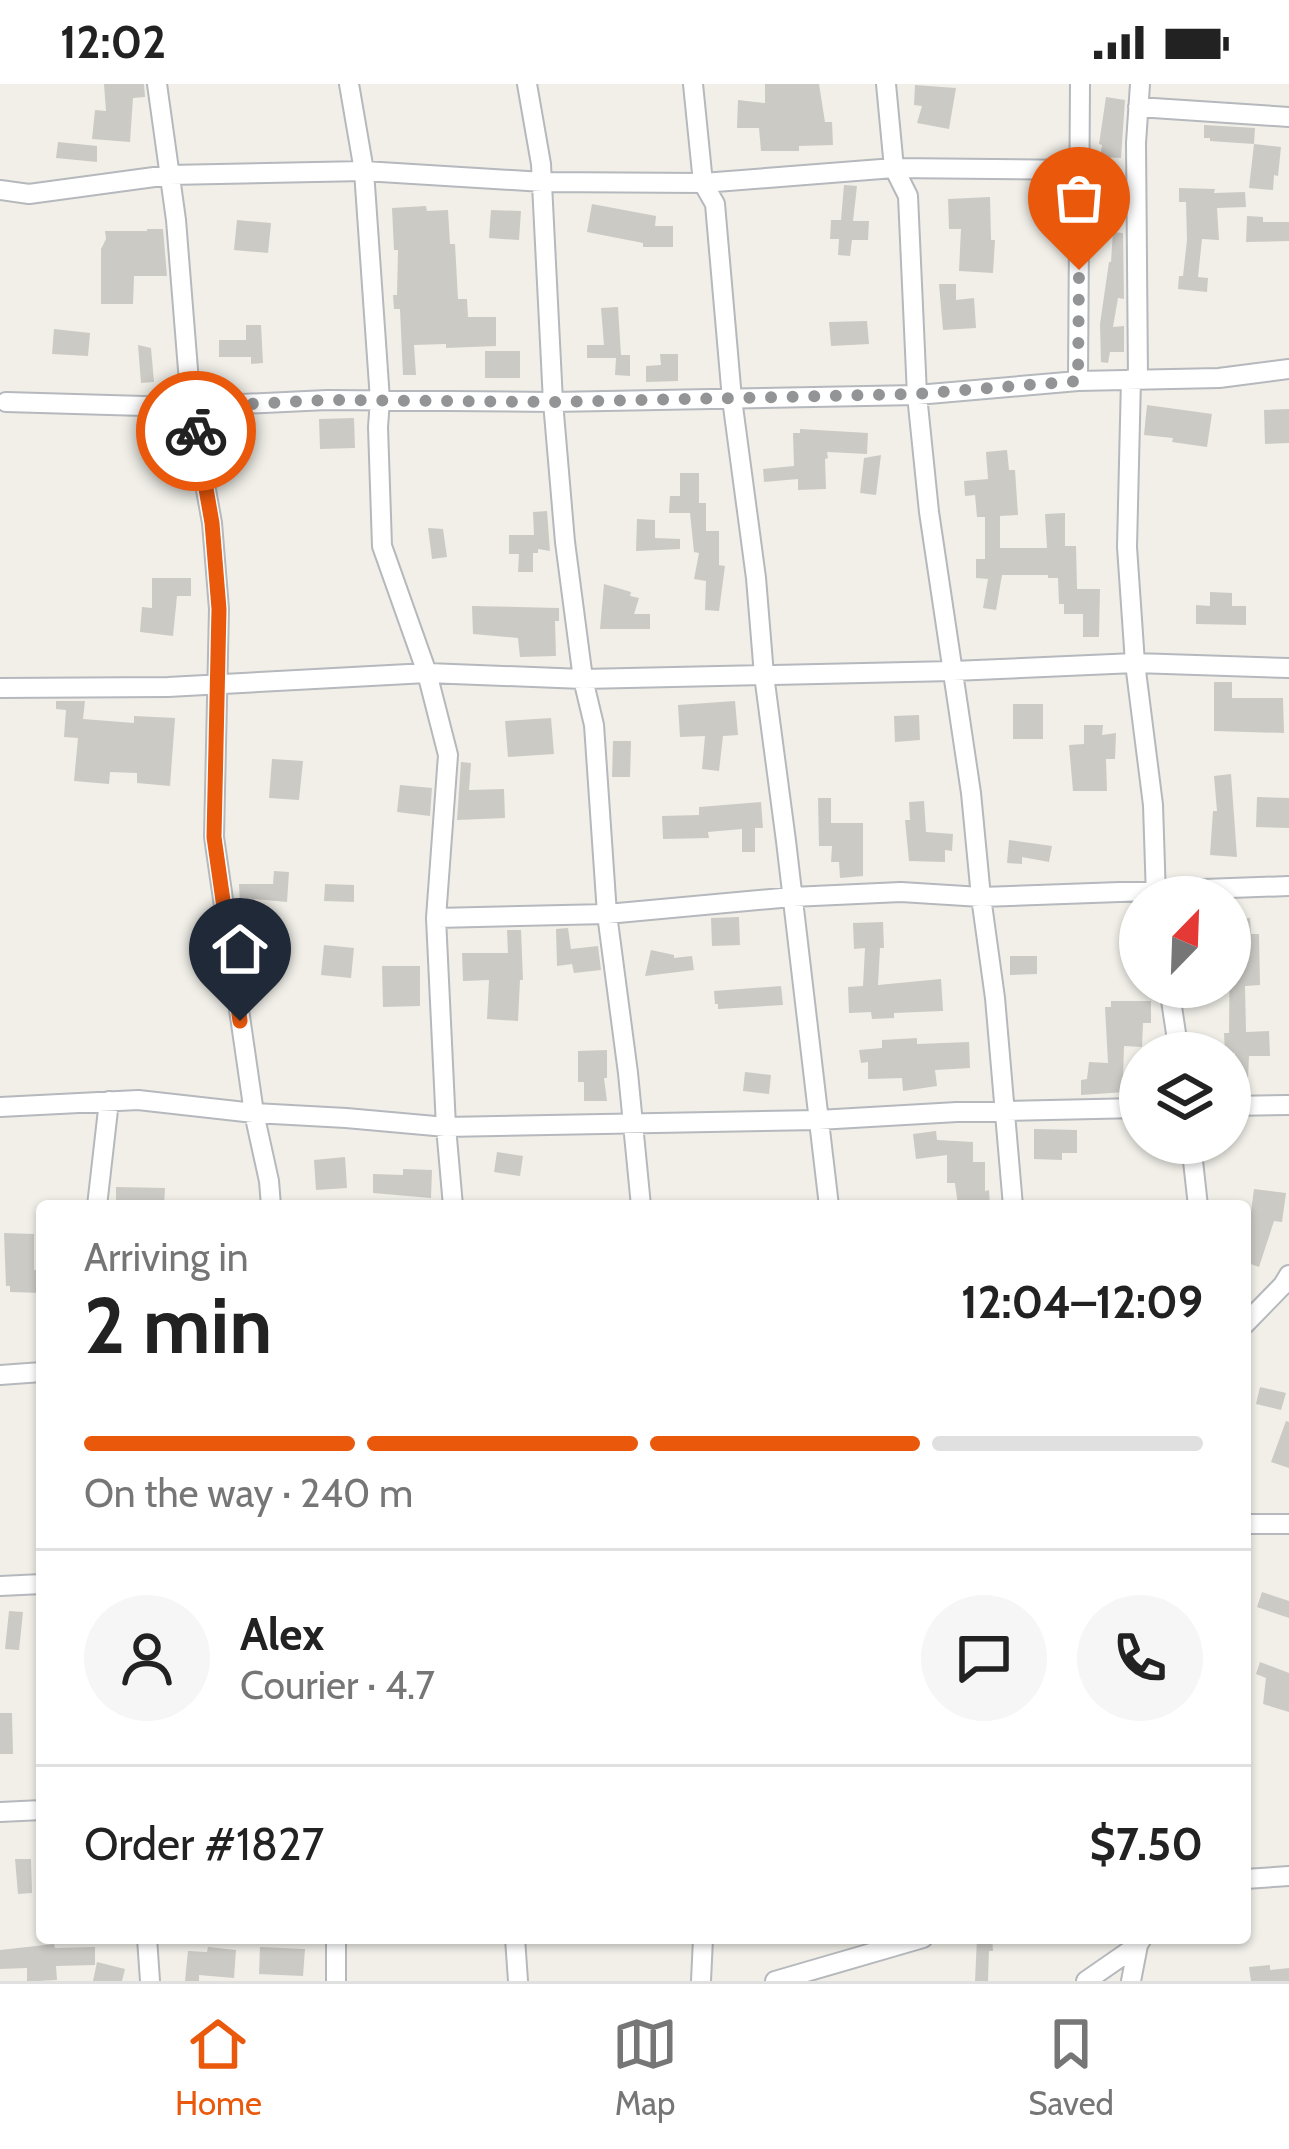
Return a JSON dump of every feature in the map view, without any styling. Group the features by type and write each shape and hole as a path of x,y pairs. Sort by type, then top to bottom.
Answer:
{"street":[{"path":"157,84 191,407 212,523 219,609 214,837 271,1200"},
{"path":"349,84 364,171 380,400 382,546 427,673 448,755 436,918 452,1200"},
{"path":"527,84 542,182 565,542 583,679 594,725 607,914 640,1200"},
{"path":"693,84 703,183 715,204 732,398 828,1200"},
{"path":"886,84 894,168 908,196 916,394 971,793 1012,1200"},
{"path":"1078,381 1080,84"},
{"path":"1140,84 1127,547 1135,663 1153,805 1155,876"},
{"path":"1138,107 1289,118"},
{"path":"0,190 29,194 170,175 364,171 542,182 703,183 894,168 1079,170"},
{"path":"6,402 191,407 380,400 553,402 916,394 1078,381 1219,378 1289,369"},
{"path":"0,688 218,685 427,673 583,679 1135,663 1289,668"},
{"path":"1251,888 1289,886"},
{"path":"436,918 607,914 901,892 981,897 1119,895"},
{"path":"0,1107 137,1100 446,1127 1119,1109"},
{"path":"98,1200 109,1101"},
{"path":"1251,1106 1289,1105"},
{"path":"1193,1164 1197,1200"},
{"path":"1251,1317 1289,1275"},
{"path":"0,1375 36,1372"},
{"path":"1251,1524 1289,1524"},
{"path":"0,1586 36,1584"},
{"path":"0,1812 36,1810"},
{"path":"1251,1879 1289,1876"},
{"path":"147,1944 150,1981"},
{"path":"336,1944 336,1981"},
{"path":"515,1944 518,1981"},
{"path":"701,1981 703,1944"},
{"path":"775,1981 885,1944"},
{"path":"1086,1981 1136,1944"},
{"path":"1131,1981 1139,1944"}],"building":[{"path":"104,84 144,84 145,97 133,98 130,142 92,139 95,110 106,111"},
{"path":"765,84 819,84 825,122 832,122 833,145 761,151 759,128 737,128 738,100 765,103"},
{"path":"915,85 956,88 949,129 917,123 922,106 914,105"},
{"path":"1106,97 1125,100 1121,158 1100,157"},
{"path":"1204,125 1255,128 1254,144 1210,141 1204,138"},
{"path":"58,142 97,146 97,162 56,158"},
{"path":"1254,144 1281,147 1273,190 1249,188"},
{"path":"844,185 857,186 853,221 869,221 868,240 852,240 850,256 838,255 839,239 830,239 831,220 841,220"},
{"path":"1179,188 1245,192 1246,207 1217,208 1219,240 1202,239 1198,277 1208,278 1207,292 1178,289 1187,240 1186,202 1179,202"},
{"path":"990,197 993,273 959,271 961,229 949,229 948,199"},
{"path":"592,204 656,216 655,226 673,226 673,247 643,247 643,243 587,232"},
{"path":"426,206 427,211 448,210 458,299 467,299 468,317 496,317 496,346 414,345 416,375 403,375 400,309 394,309 393,295 397,295 398,250 394,250 392,208"},
{"path":"491,210 521,211 519,240 489,238"},
{"path":"1247,216 1263,217 1263,222 1289,222 1289,241 1246,242"},
{"path":"237,220 271,223 268,253 234,250"},
{"path":"163,229 167,276 134,276 133,304 101,304 105,231"},
{"path":"1113,232 1123,233 1124,299 1118,298 1113,327 1124,326 1124,352 1110,352 1108,363 1101,362 1100,324"},
{"path":"939,284 956,284 956,300 974,298 976,328 943,330"},
{"path":"618,307 621,355 630,355 630,376 615,375 616,358 587,358 587,345 604,345 601,308"},
{"path":"867,321 869,344 831,346 829,322"},
{"path":"246,325 261,325 263,363 251,364 251,357 219,357 219,340 246,340"},
{"path":"54,329 90,333 88,356 52,354"},
{"path":"138,345 151,348 154,382 141,383"},
{"path":"485,351 520,351 520,378 485,378"},
{"path":"660,354 678,354 678,381 646,382 646,366 661,365"},
{"path":"1147,405 1212,414 1207,447 1144,435"},
{"path":"1289,409 1289,443 1265,444 1264,410"},
{"path":"354,418 355,448 320,449 319,419"},
{"path":"800,429 868,433 867,454 827,452 826,489 798,490 798,479 764,482 763,469 794,466 793,433"},
{"path":"1007,450 1009,470 1015,470 1018,515 1000,516 1000,548 1047,548 1045,514 1065,513 1065,546 1076,546 1077,589 1100,589 1099,637 1083,637 1083,614 1064,614 1058,578 1048,575 1002,575 996,610 983,608 988,579 976,578 976,559 985,559 985,517 977,517 975,495 965,496 964,481 988,479 986,452"},
{"path":"881,455 876,495 860,493 864,458"},
{"path":"680,473 699,473 706,531 719,531 719,565 725,566 719,611 705,610 706,581 694,579 699,553 694,552 690,513 669,513 670,496 680,496"},
{"path":"547,511 550,551 538,549 533,553 533,572 518,572 519,554 509,554 509,535 534,535 533,512"},
{"path":"637,519 655,520 655,538 680,539 680,549 636,551"},
{"path":"428,528 443,529 447,557 432,559"},
{"path":"152,578 191,578 191,596 177,596 173,636 140,632 142,607 152,608"},
{"path":"604,584 639,598 634,614 650,614 650,629 600,629"},
{"path":"1210,592 1232,593 1232,606 1246,606 1246,625 1196,624 1196,605 1210,606"},
{"path":"472,606 559,608 556,656 520,657 518,638 473,634"},
{"path":"1214,682 1232,682 1232,698 1283,698 1284,733 1214,731"},
{"path":"56,701 85,701 83,719 134,723 134,716 175,718 170,786 137,783 137,773 110,772 109,784 74,781 78,738 64,737 66,710 56,709"},
{"path":"735,701 738,735 723,736 719,771 702,769 705,736 680,737 678,705"},
{"path":"1013,704 1043,704 1043,739 1013,739"},
{"path":"919,715 920,740 895,742 894,716"},
{"path":"551,718 554,754 508,757 505,721"},
{"path":"1084,725 1103,725 1102,735 1116,733 1115,759 1106,759 1107,791 1073,791 1069,745 1084,744"},
{"path":"613,741 631,741 630,777 612,777"},
{"path":"272,759 303,761 299,800 269,798"},
{"path":"461,762 471,763 469,790 504,789 505,818 457,820"},
{"path":"1231,774 1237,857 1210,855 1213,811 1217,811 1214,776"},
{"path":"400,785 432,788 430,816 397,812"},
{"path":"1257,797 1289,798 1289,828 1256,827"},
{"path":"818,798 831,798 831,823 863,823 863,876 840,878 839,862 831,862 832,846 819,846"},
{"path":"924,801 926,832 953,834 952,851 945,850 945,862 909,861 905,820 910,820 909,802"},
{"path":"761,802 763,828 755,828 755,852 742,852 742,829 708,832 709,838 663,839 662,816 699,815 699,807"},
{"path":"1009,840 1052,846 1049,862 1022,857 1022,864 1007,863"},
{"path":"274,871 289,872 287,902 254,899 255,903 240,903 239,884 273,884"},
{"path":"325,884 354,885 354,902 324,901"},
{"path":"739,917 740,945 712,946 711,918"},
{"path":"883,922 878,985 941,979 943,1011 872,1019 871,1012 849,1013 848,987 863,986 865,948 854,949 853,923"},
{"path":"568,928 571,949 598,946 601,970 574,973 572,964 557,966 556,929"},
{"path":"507,930 521,930 523,980 518,1021 487,1019 489,980 463,981 462,953 508,953"},
{"path":"1251,934 1259,934 1260,985 1251,986"},
{"path":"324,945 354,948 351,978 321,975"},
{"path":"651,950 674,958 692,956 694,970 645,976"},
{"path":"1010,956 1037,956 1037,974 1010,975"},
{"path":"382,966 420,966 420,1006 383,1007"},
{"path":"781,986 783,1005 718,1009 715,1004 714,991"},
{"path":"1111,1001 1119,1001 1119,1008 1151,1008 1151,1023 1143,1023 1143,1032 1119,1032 1119,1092 1081,1095 1089,1062 1108,1063 1105,1007 1111,1007"},
{"path":"1229,1008 1245,1008 1246,1032 1229,1032"},
{"path":"1269,1031 1270,1056 1251,1056 1251,1032 1246,1032"},
{"path":"917,1038 917,1044 969,1042 970,1068 935,1070 937,1086 903,1091 902,1078 868,1079 868,1062 861,1063 859,1050 882,1048 882,1040"},
{"path":"607,1050 607,1101 584,1101 584,1082 578,1082 578,1051"},
{"path":"745,1072 771,1075 769,1094 743,1091"},
{"path":"1034,1129 1077,1130 1077,1153 1062,1153 1062,1160 1034,1159"},
{"path":"936,1131 937,1140 973,1142 973,1162 985,1162 990,1200 957,1200 955,1183 947,1183 947,1155 916,1159 913,1134"},
{"path":"497,1152 523,1156 520,1176 494,1172"},
{"path":"345,1157 347,1188 316,1190 314,1160"},
{"path":"403,1169 432,1170 431,1198 373,1193 373,1174 403,1175"},
{"path":"116,1187 165,1188 164,1200 116,1200"},
{"path":"1254,1189 1286,1193 1282,1222 1274,1221 1259,1267 1251,1264"},
{"path":"4,1233 34,1234 36,1293 10,1292"},
{"path":"1260,1387 1286,1393 1281,1410 1256,1404"},
{"path":"1289,1422 1289,1468 1271,1462"},
{"path":"1262,1592 1289,1601 1289,1618 1257,1607"},
{"path":"9,1611 23,1612 19,1650 5,1649"},
{"path":"1260,1662 1289,1673 1289,1712 1263,1704 1266,1678 1256,1674"},
{"path":"0,1713 12,1713 13,1754 0,1754"},
{"path":"15,1859 31,1859 32,1893 18,1894"},
{"path":"54,1944 55,1948 95,1947 95,1965 56,1966 57,1980 38,1981 27,1981 27,1968 0,1969 0,1950"},
{"path":"977,1944 992,1944 988,1981 975,1981"},
{"path":"208,1947 236,1950 234,1978 199,1975 199,1981 185,1981 188,1951 207,1952"},
{"path":"260,1947 305,1949 303,1976 259,1974"},
{"path":"97,1962 125,1969 122,1981 93,1981"},
{"path":"1270,1965 1270,1970 1289,1968 1289,1981 1251,1981 1249,1967"}],"way so far":[{"path":"196,431 191,407 327,400 553,402 916,394 1078,381 1079,270"}],"route":[{"path":"196,431 212,523 219,609 214,837 240,1021"}]}
